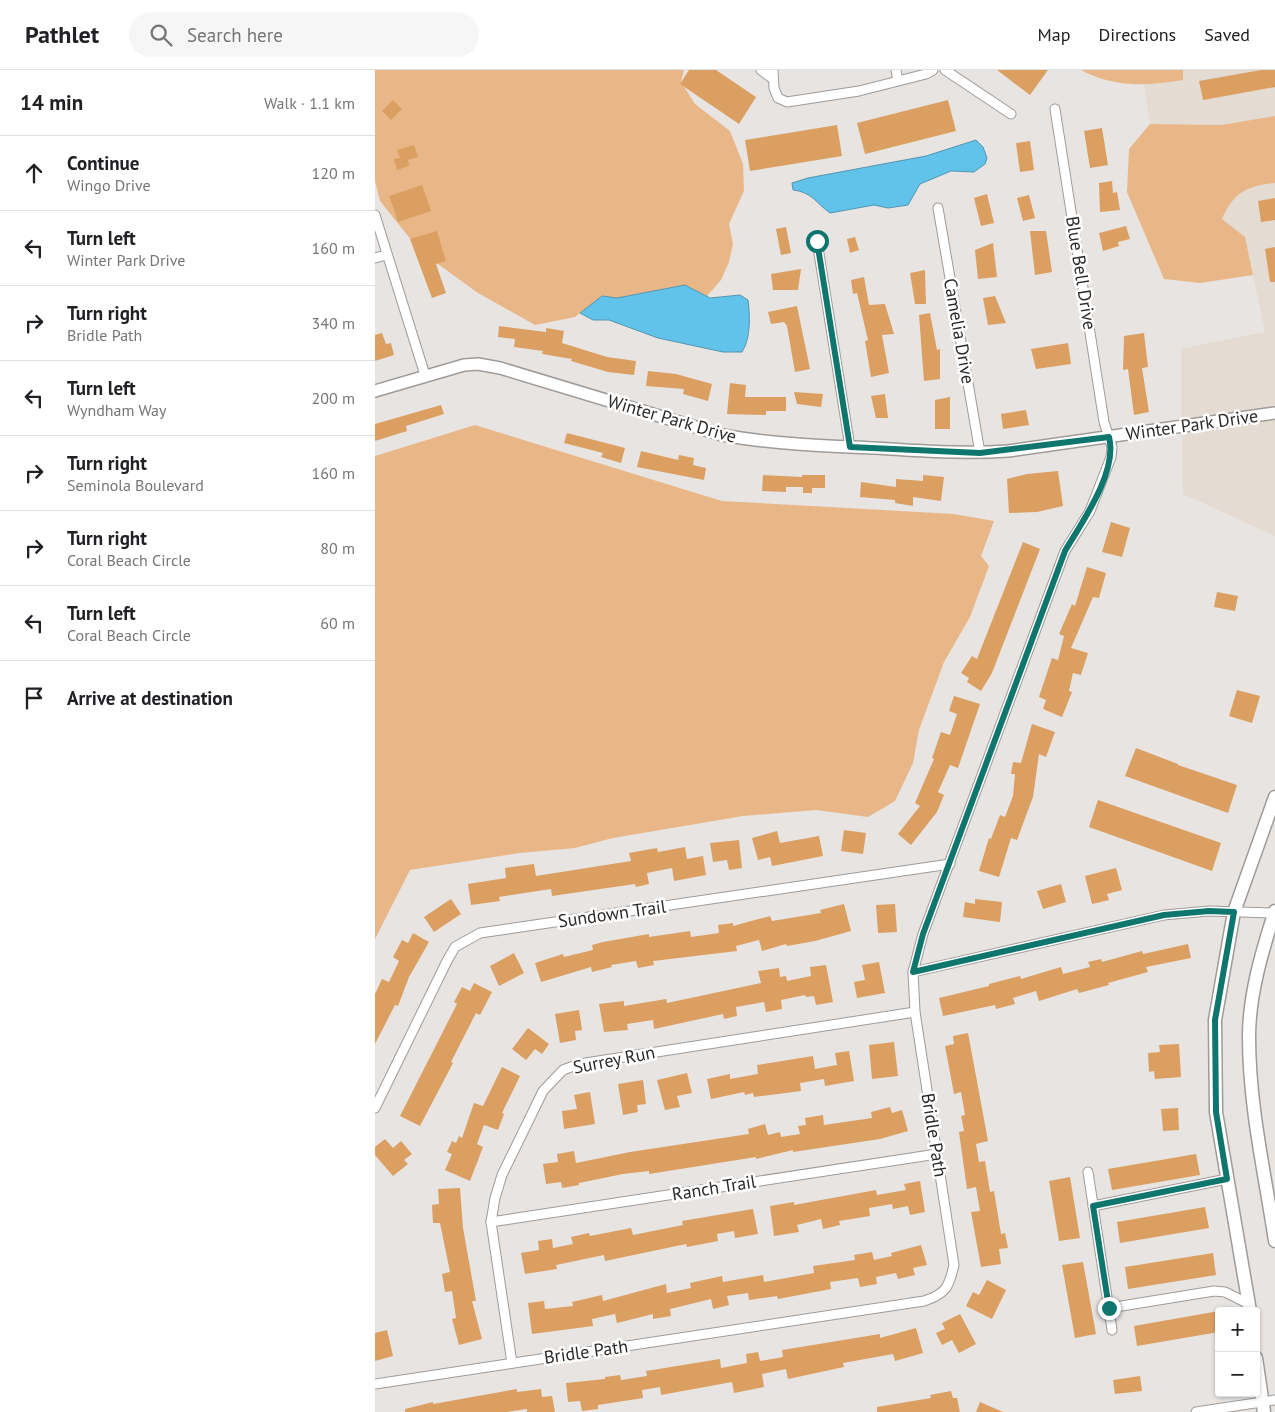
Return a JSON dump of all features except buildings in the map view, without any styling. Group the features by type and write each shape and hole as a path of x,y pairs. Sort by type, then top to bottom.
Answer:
{"main road":[{"path":"1249,1307 1216,1112 1215,1020 1234,912 1275,797"},
{"path":"1275,912 1254,986 1249,1037 1255,1123 1275,1241"},
{"path":"1260,1375 1267,1405"}],"street":[{"path":"761,70 773,74 778,98 787,102 859,91 926,74 933,70"},
{"path":"896,70 898,81"},
{"path":"945,70 1011,114"},
{"name":"Blue Bell Drive","path":"1055,109 1103,422 1109,437"},
{"name":"Camelia Drive","path":"938,208 980,453"},
{"path":"375,215 425,375"},
{"path":"817,241 850,447"},
{"path":"375,258 387,254"},
{"name":"Winter Park Drive","path":"375,391 464,365 492,366 723,435 752,440 850,447 980,453 1275,413"},
{"name":"Bridle Path","path":"375,1384 924,1301 935,1298 947,1289 954,1265 915,1012 913,972 923,934 1065,551 1090,511 1111,457 1109,437"},
{"name":"Sundown Trail","path":"375,1108 455,947 480,933 950,864"},
{"path":"913,972 1164,915 1209,911 1275,912"},
{"name":"Surrey Run","path":"512,1363 491,1222 495,1198 502,1175 543,1092 563,1070 579,1064 915,1012"},
{"name":"Ranch Trail","path":"491,1222 937,1154"},
{"path":"1088,1172 1112,1330"},
{"path":"1093,1206 1227,1179"},
{"path":"1109,1308 1214,1291 1225,1292 1249,1307"},
{"path":"1196,1412 1267,1405"}],"shaded area":[{"path":"375,70 684,70 681,82 695,104 730,131 743,164 744,191 729,224 733,244 729,262 721,280 707,296 685,285 617,298 602,296 575,317 535,325 478,293 420,251 380,201 375,181"},
{"path":"1081,70 1183,70 1183,80 1156,84 1118,83"},
{"path":"1183,70 1275,70 1275,116 1221,125 1150,124 1144,85 1183,80"},
{"path":"1275,116 1275,183 1257,186 1243,192 1231,202 1222,219 1245,237 1253,275 1200,283 1164,279 1127,192 1129,149 1150,124 1221,125"},
{"path":"1275,183 1275,407 1181,420 1181,349 1265,332 1245,237 1222,219 1229,202 1252,185"},
{"path":"1275,419 1275,536 1183,494 1182,432"},
{"path":"475,425 722,501 954,514 994,521 981,556 989,566 970,617 944,662 919,730 913,763 895,801 868,817 816,810 743,816 613,838 575,848 519,853 410,870 375,939 375,456"}],"water":[{"path":"976,140 983,147 987,158 985,164 974,172 951,171 920,184 908,205 888,208 874,205 830,213 805,193 793,190 792,183 808,178 926,156"},
{"path":"685,285 710,298 740,295 748,300 748,334 742,352 723,352 658,338 609,320 593,320 580,313 602,296 617,298"}],"route":[{"path":"817,241 850,447 980,453 1109,437 1112,448 1111,457 1090,511 1065,551 923,934 913,972 1164,915 1209,911 1234,912 1215,1020 1216,1112 1227,1179 1093,1206 1109,1308"}]}
